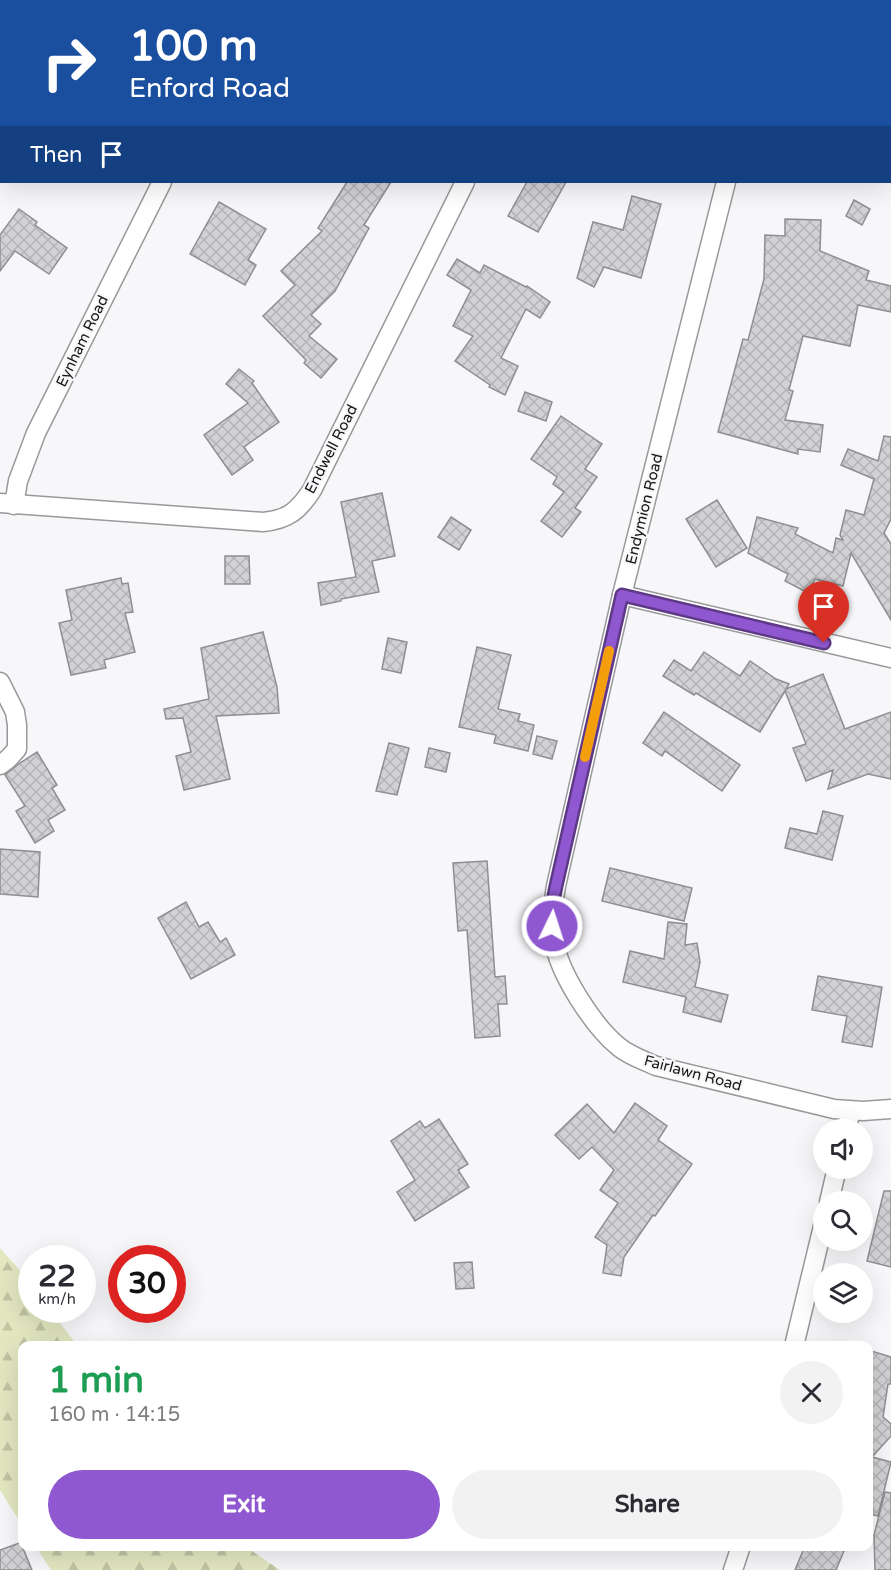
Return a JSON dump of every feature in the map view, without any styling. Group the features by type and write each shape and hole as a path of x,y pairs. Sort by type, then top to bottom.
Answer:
{"street":[{"name":"Eynham Road","path":"7,504 36,433 161,183"},
{"name":"Endwell Road","path":"7,504 263,522 285,518 295,511 312,490 465,183"},
{"name":"Endymion Road","path":"554,944 552,906 556,886 622,595 726,183"},
{"path":"622,595 891,658"},
{"path":"0,682 15,712 17,724 17,748 0,765"},
{"name":"Fairlawn Road","path":"554,944 566,974 589,1014 619,1047 636,1058 656,1066 811,1104 863,1112 891,1109"},
{"path":"849,1119 851,1111"},
{"path":"795,1341 817,1251"},
{"path":"733,1570 739,1551"}],"green space":[{"path":"0,1248 18,1268 18,1323 60,1323 74,1341 18,1341 18,1519 0,1490"},
{"path":"39,1551 252,1551 280,1570 51,1570"}],"building":[{"path":"346,183 390,183 364,225 369,228 335,291 311,315 321,324 309,336 337,359 321,378 304,363 306,360 263,316 295,285 281,271 322,231 318,228"},
{"path":"526,183 565,183 538,232 508,216"},
{"path":"632,196 661,204 641,278 604,267 594,287 577,278 593,222 623,230"},
{"path":"854,200 870,209 862,225 846,216"},
{"path":"219,202 266,229 248,260 256,265 245,285 190,254"},
{"path":"19,209 37,222 35,225 67,248 49,274 15,251 0,271 0,235"},
{"path":"785,219 821,220 820,251 869,271 866,280 891,286 891,312 858,305 850,346 803,336 789,390 793,391 785,420 823,425 820,452 798,449 798,454 718,432 743,339 748,340 764,279 765,235 785,236"},
{"path":"457,259 480,273 484,265 527,286 550,302 540,318 526,309 501,358 518,366 505,395 489,387 490,385 455,361 473,336 453,326 471,290 447,275"},
{"path":"239,369 254,381 252,383 279,422 244,447 253,460 232,475 204,435 248,403 226,384"},
{"path":"525,392 552,402 546,421 518,411"},
{"path":"561,416 602,444 585,469 597,477 575,508 581,512 562,537 541,521 564,492 553,484 557,477 531,459"},
{"path":"884,436 891,437 891,519 884,533 891,544 891,620 851,553 843,586 815,579 808,593 785,581 788,574 748,553 757,517 798,528 795,534 833,553 836,538 843,540 840,535 846,510 864,515 874,479 841,465 848,449 878,461"},
{"path":"382,493 395,556 372,561 379,592 321,605 318,583 356,577 341,502"},
{"path":"717,500 747,548 716,567 686,519"},
{"path":"451,517 471,530 459,550 438,537"},
{"path":"225,556 249,556 250,584 225,584"},
{"path":"121,578 122,584 128,583 133,612 125,613 135,652 104,660 106,668 71,675 59,623 72,620 66,590"},
{"path":"263,632 277,687 279,713 216,716 230,779 184,790 176,756 191,752 183,718 166,719 164,709 209,699 201,648"},
{"path":"388,638 407,642 401,673 382,669"},
{"path":"477,647 511,655 498,709 520,714 518,721 534,725 528,751 494,743 496,735 459,727"},
{"path":"704,652 740,676 750,661 776,679 789,684 786,689 823,674 845,729 891,712 891,779 868,774 828,789 833,770 806,781 793,748 806,744 785,691 760,732 663,676 674,660 691,671"},
{"path":"664,712 740,765 722,791 665,751 662,756 643,743"},
{"path":"537,736 557,741 552,759 533,754"},
{"path":"389,743 409,748 397,795 376,791"},
{"path":"429,748 450,753 446,772 425,767"},
{"path":"37,752 57,785 52,788 65,810 48,820 54,831 35,843 16,811 25,806 5,775"},
{"path":"823,811 843,816 832,860 785,848 790,828 817,834"},
{"path":"0,849 40,852 38,897 0,894"},
{"path":"487,861 495,977 505,976 507,1004 498,1004 500,1036 475,1038 467,930 458,931 453,863"},
{"path":"610,868 692,888 684,921 602,901"},
{"path":"186,902 199,927 208,922 220,942 226,938 235,955 191,979 158,918"},
{"path":"668,922 687,924 685,945 697,943 700,962 695,987 728,995 721,1022 683,1012 686,997 623,982 630,951 664,959"},
{"path":"818,976 882,987 872,1047 842,1042 847,1016 812,1010"},
{"path":"635,1103 667,1126 658,1140 692,1164 624,1257 621,1276 603,1273 607,1245 595,1237 618,1203 600,1190 614,1170 592,1147 579,1159 555,1135 587,1104 614,1133"},
{"path":"439,1119 468,1164 458,1170 469,1187 415,1221 397,1192 415,1180 391,1141 420,1121 425,1128"},
{"path":"884,1191 891,1191 891,1267 867,1261 869,1251 873,1251 873,1236"},
{"path":"472,1262 474,1288 456,1289 454,1263"},
{"path":"873,1352 891,1357 891,1384 888,1384 883,1417 891,1424 891,1436 873,1456"},
{"path":"873,1457 891,1462 878,1516 873,1515"},
{"path":"885,1492 891,1493 891,1570 875,1570 874,1535"},
{"path":"18,1543 18,1551 24,1551 32,1570 0,1570 0,1550"},
{"path":"803,1551 844,1551 836,1570 795,1570"}],"slow traffic":[{"path":"585,757 609,651"}],"route":[{"path":"552,926 552,906 556,886 622,595 824,643"}]}
